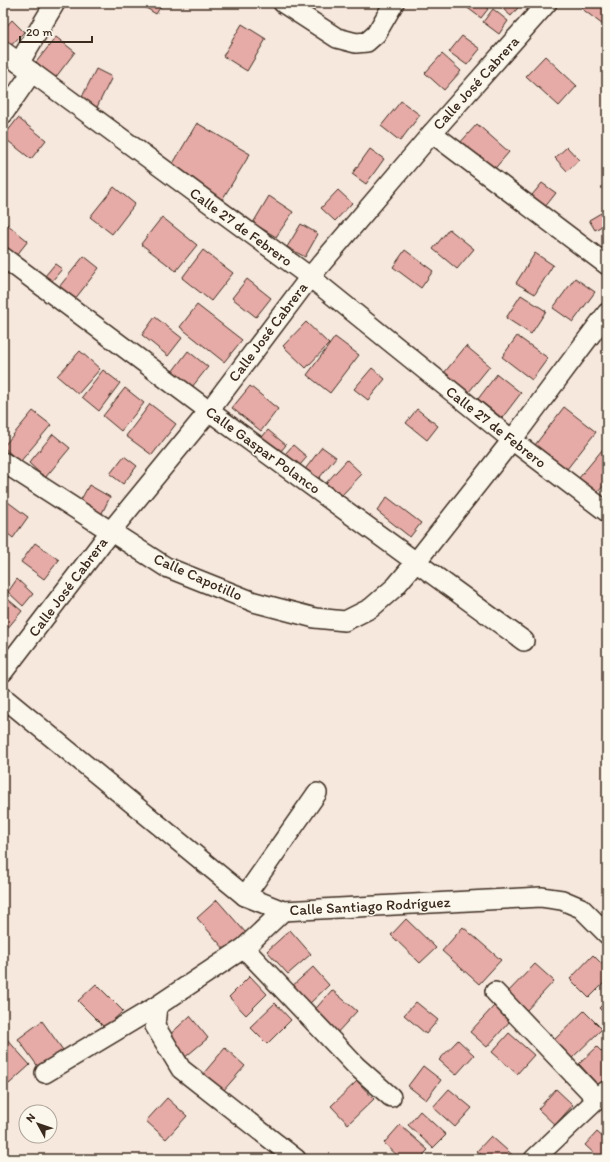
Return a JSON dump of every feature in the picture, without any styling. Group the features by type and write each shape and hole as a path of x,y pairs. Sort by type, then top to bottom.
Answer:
{"street":[{"path":"3,114 26,68 55,3"},
{"path":"283,3 337,38 356,43 367,42 376,34 394,3"},
{"name":"Calle José Cabrera","path":"3,672 110,532 209,411 310,277 432,133 547,3"},
{"name":"Calle 27 de Febrero","path":"3,51 310,277 512,440 607,512"},
{"path":"432,133 607,265"},
{"name":"Calle Gaspar Polanco","path":"3,257 209,411 524,641"},
{"path":"416,562 512,440 607,313"},
{"name":"Calle Capotillo","path":"3,462 166,567 247,599 315,618 345,622 371,608 395,587 416,562"},
{"name":"Calle Santiago Rodríguez","path":"3,697 245,896 283,911 541,897 562,900 581,908 607,934"},
{"path":"245,896 317,793"},
{"path":"45,1073 157,1006 244,948 283,911"},
{"path":"244,948 356,1066 391,1098"},
{"path":"495,992 602,1094 541,1157"},
{"path":"157,1006 155,1026 181,1069 296,1159"}],"building":[{"path":"138,3 163,3 156,14"},
{"path":"467,3 481,3 488,9 481,18 465,6"},
{"path":"496,3 522,3 511,16"},
{"path":"585,3 607,3 607,28 581,8"},
{"path":"493,9 508,21 499,34 483,22"},
{"path":"12,20 24,32 3,54 3,30"},
{"path":"242,24 266,39 247,71 223,56"},
{"path":"462,36 480,49 467,65 449,52"},
{"path":"56,37 75,52 46,90 26,75"},
{"path":"442,54 461,71 444,90 425,73"},
{"path":"545,56 577,86 559,106 526,76"},
{"path":"96,69 112,77 94,113 78,105"},
{"path":"401,101 420,115 400,141 381,126"},
{"path":"18,118 46,140 31,159 3,137"},
{"path":"197,123 250,154 217,208 165,177"},
{"path":"477,124 509,152 491,173 459,144"},
{"path":"567,147 579,160 567,171 555,158"},
{"path":"370,149 384,159 366,184 352,174"},
{"path":"542,183 556,193 541,212 527,201"},
{"path":"114,187 135,204 112,234 90,217"},
{"path":"338,190 352,203 335,221 321,208"},
{"path":"269,196 293,212 276,237 253,223"},
{"path":"601,213 607,223 595,230 589,220"},
{"path":"162,217 197,245 176,271 141,244"},
{"path":"3,221 28,241 16,256 3,246"},
{"path":"301,224 318,234 305,257 287,247"},
{"path":"449,229 474,249 457,269 433,249"},
{"path":"203,250 233,273 211,301 182,278"},
{"path":"405,250 433,271 421,288 393,267"},
{"path":"535,253 553,265 535,294 516,283"},
{"path":"84,256 99,268 75,299 59,287"},
{"path":"55,264 62,269 52,281 45,276"},
{"path":"575,278 595,292 573,322 553,308"},
{"path":"247,279 271,298 256,317 232,298"},
{"path":"521,295 546,311 531,334 506,318"},
{"path":"197,305 242,340 224,362 180,327"},
{"path":"155,317 182,338 168,356 142,335"},
{"path":"306,322 329,344 306,368 283,346"},
{"path":"517,336 548,358 532,380 502,357"},
{"path":"335,337 359,355 330,393 307,375"},
{"path":"466,346 490,366 468,393 444,373"},
{"path":"80,351 100,369 78,394 57,376"},
{"path":"188,351 208,367 192,387 172,372"},
{"path":"372,368 385,379 368,400 354,389"},
{"path":"103,370 120,383 99,411 82,397"},
{"path":"497,374 521,393 502,418 478,399"},
{"path":"250,386 278,409 261,431 232,408"},
{"path":"125,388 144,403 121,431 103,416"},
{"path":"150,404 176,424 152,455 126,436"},
{"path":"564,407 596,432 567,469 535,445"},
{"path":"417,409 438,426 427,440 406,423"},
{"path":"33,411 51,425 20,462 3,447"},
{"path":"268,430 286,445 275,458 257,443"},
{"path":"53,434 70,448 45,478 29,463"},
{"path":"607,444 607,482 597,493 579,478"},
{"path":"293,445 307,457 299,466 285,454"},
{"path":"322,447 336,457 316,482 303,472"},
{"path":"124,456 137,466 123,484 110,474"},
{"path":"347,460 362,474 341,496 326,483"},
{"path":"89,485 110,497 99,519 77,507"},
{"path":"387,497 421,523 410,537 377,511"},
{"path":"8,502 28,517 13,538 3,530 3,510"},
{"path":"35,543 59,560 44,579 21,562"},
{"path":"17,579 33,594 23,606 8,592"},
{"path":"3,595 22,611 6,630 3,627"},
{"path":"217,900 246,933 226,951 197,918"},
{"path":"406,919 436,948 420,963 391,935"},
{"path":"463,927 501,960 479,984 442,951"},
{"path":"290,930 311,954 288,974 267,951"},
{"path":"593,955 607,969 607,980 589,998 570,979"},
{"path":"535,964 554,981 526,1011 507,993"},
{"path":"313,967 329,985 306,1007 289,989"},
{"path":"250,976 267,994 246,1015 229,997"},
{"path":"96,984 123,1011 105,1028 78,1001"},
{"path":"332,990 357,1011 335,1035 311,1014"},
{"path":"607,1000 607,1016 599,1008"},
{"path":"416,1002 438,1020 426,1034 404,1015"},
{"path":"275,1003 291,1020 267,1044 250,1027"},
{"path":"494,1006 510,1021 487,1047 470,1032"},
{"path":"584,1011 602,1029 572,1058 554,1040"},
{"path":"190,1016 208,1038 183,1059 165,1039"},
{"path":"42,1021 63,1050 39,1068 18,1039"},
{"path":"509,1033 534,1055 517,1074 492,1052"},
{"path":"5,1037 30,1065 9,1084 3,1077 3,1039"},
{"path":"458,1040 474,1055 456,1075 439,1060"},
{"path":"597,1047 607,1057 607,1076 598,1085 579,1064"},
{"path":"225,1048 245,1066 223,1091 203,1074"},
{"path":"423,1066 441,1080 426,1100 408,1086"},
{"path":"357,1081 374,1099 348,1124 331,1106"},
{"path":"449,1089 472,1108 455,1127 433,1107"},
{"path":"556,1089 573,1105 555,1125 538,1109"},
{"path":"167,1098 187,1116 166,1139 146,1121"},
{"path":"420,1111 446,1135 433,1148 408,1125"},
{"path":"400,1125 428,1150 419,1159 401,1159 384,1143"},
{"path":"597,1132 607,1141 607,1159 600,1159 585,1145"},
{"path":"491,1136 517,1159 487,1159 477,1151"}]}
